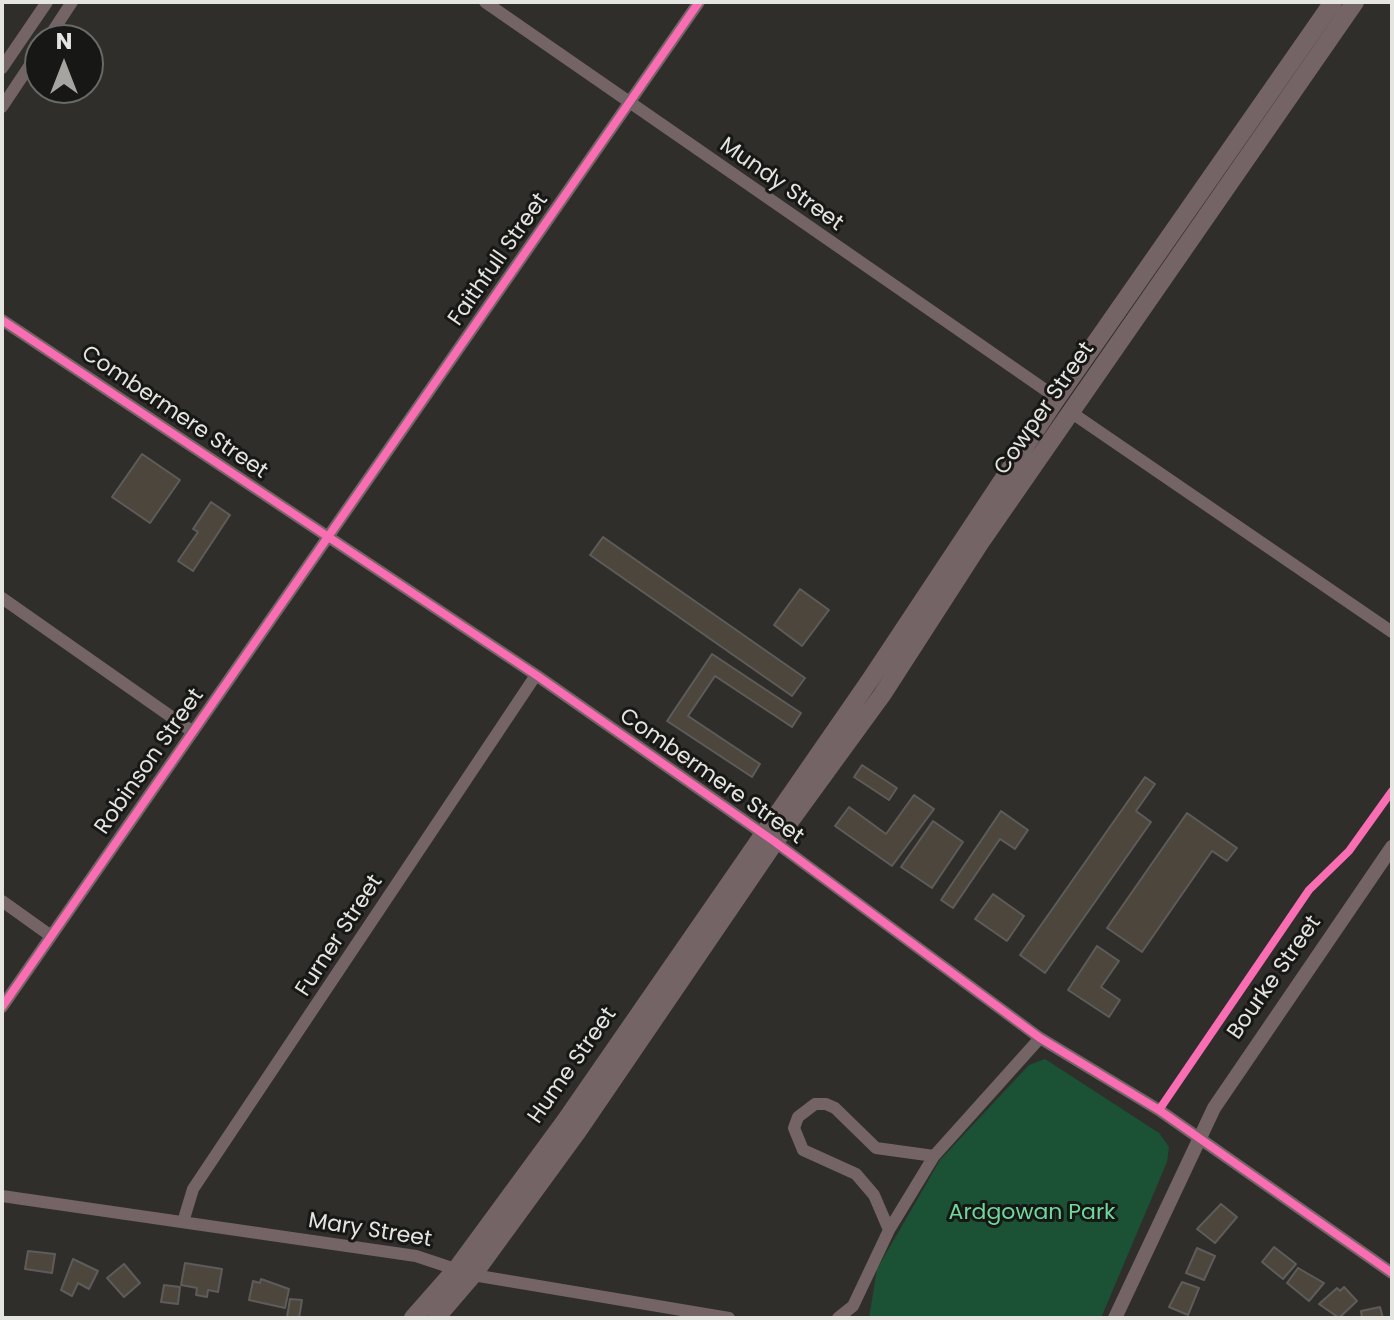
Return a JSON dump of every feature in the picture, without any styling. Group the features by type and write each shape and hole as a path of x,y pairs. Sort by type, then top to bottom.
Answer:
{"main road":[{"name":"Cowper Street","path":"769,838 1057,398 1333,2"},
{"name":"Cowper Street","path":"769,838 882,695 980,543 1355,2"},
{"name":"Hume Street","path":"436,1318 565,1121 769,838"},
{"name":"Hume Street","path":"413,1318 465,1272"}],"street":[{"path":"58,24 72,2"},
{"name":"Mundy Street","path":"485,2 1057,398"},
{"name":"Faithfull Street","path":"328,538 699,2"},
{"path":"2,68 46,4 63,16"},
{"path":"2,107 24,74"},
{"name":"Combermere Street","path":"2,320 536,675 769,838 1040,1038 1103,1073 1392,1273"},
{"path":"1072,413 1392,632"},
{"name":"Robinson Street","path":"2,1007 328,538"},
{"path":"2,598 193,732"},
{"name":"Furner Street","path":"183,1222 193,1189 536,675"},
{"name":"Bourke Street","path":"1115,1318 1198,1137 1228,1085 1392,847"},
{"path":"2,901 51,936"},
{"path":"838,1318 853,1306 889,1230 934,1156 1040,1038"},
{"path":"889,1230 874,1195 856,1174 803,1150 794,1128 798,1117 815,1104 826,1104 835,1108 876,1148 934,1156"},
{"name":"Mary Street","path":"2,1196 416,1256 465,1272 673,1314 729,1318"}],"green space":[{"name":"Ardgowan Park","path":"1045,1059 1159,1133 1169,1147 1167,1162 1101,1318 869,1318 877,1269 940,1160 1029,1065"}],"building":[{"path":"142,454 180,480 150,523 112,497"},
{"path":"211,502 230,515 193,571 178,561 198,532 193,529"},
{"path":"603,537 805,678 792,696 590,555"},
{"path":"800,589 829,610 802,646 774,625"},
{"path":"712,654 801,713 792,727 715,676 688,716 760,764 752,777 667,721"},
{"path":"862,765 897,788 889,800 854,777"},
{"path":"1145,777 1155,784 1136,811 1151,822 1045,973 1020,955"},
{"path":"914,795 934,809 892,866 835,826 849,807 886,834"},
{"path":"1001,811 1028,830 1015,849 1000,839 953,908 941,900"},
{"path":"1187,813 1237,848 1227,861 1212,851 1142,952 1107,928"},
{"path":"933,821 963,842 932,888 901,867"},
{"path":"993,894 1024,916 1007,941 975,919"},
{"path":"1097,946 1119,961 1101,987 1120,1000 1109,1017 1068,990"},
{"path":"1221,1204 1237,1217 1215,1243 1197,1229"},
{"path":"1274,1247 1296,1264 1283,1279 1262,1262"},
{"path":"1197,1248 1215,1256 1204,1280 1186,1273"},
{"path":"28,1251 55,1254 52,1273 25,1269"},
{"path":"73,1259 98,1271 89,1289 78,1283 72,1296 61,1290"},
{"path":"185,1263 222,1269 218,1292 208,1290 207,1297 196,1295 197,1288 181,1285"},
{"path":"124,1264 140,1283 124,1297 107,1278"},
{"path":"1298,1268 1324,1283 1309,1301 1287,1283"},
{"path":"261,1279 289,1289 285,1308 249,1300 253,1281 260,1283"},
{"path":"1182,1282 1199,1288 1188,1315 1169,1307"},
{"path":"164,1285 180,1287 178,1304 161,1302"},
{"path":"1344,1287 1357,1301 1339,1318 1319,1304 1337,1288 1340,1291"},
{"path":"290,1299 302,1300 299,1318 287,1317"},
{"path":"1380,1307 1383,1318 1362,1318 1361,1311"}],"cycle path":[{"path":"2,1007 699,2"},
{"path":"2,320 536,675 775,842 1040,1038 1159,1110 1392,1273"},
{"path":"1159,1110 1309,890 1349,851 1392,791"}]}
